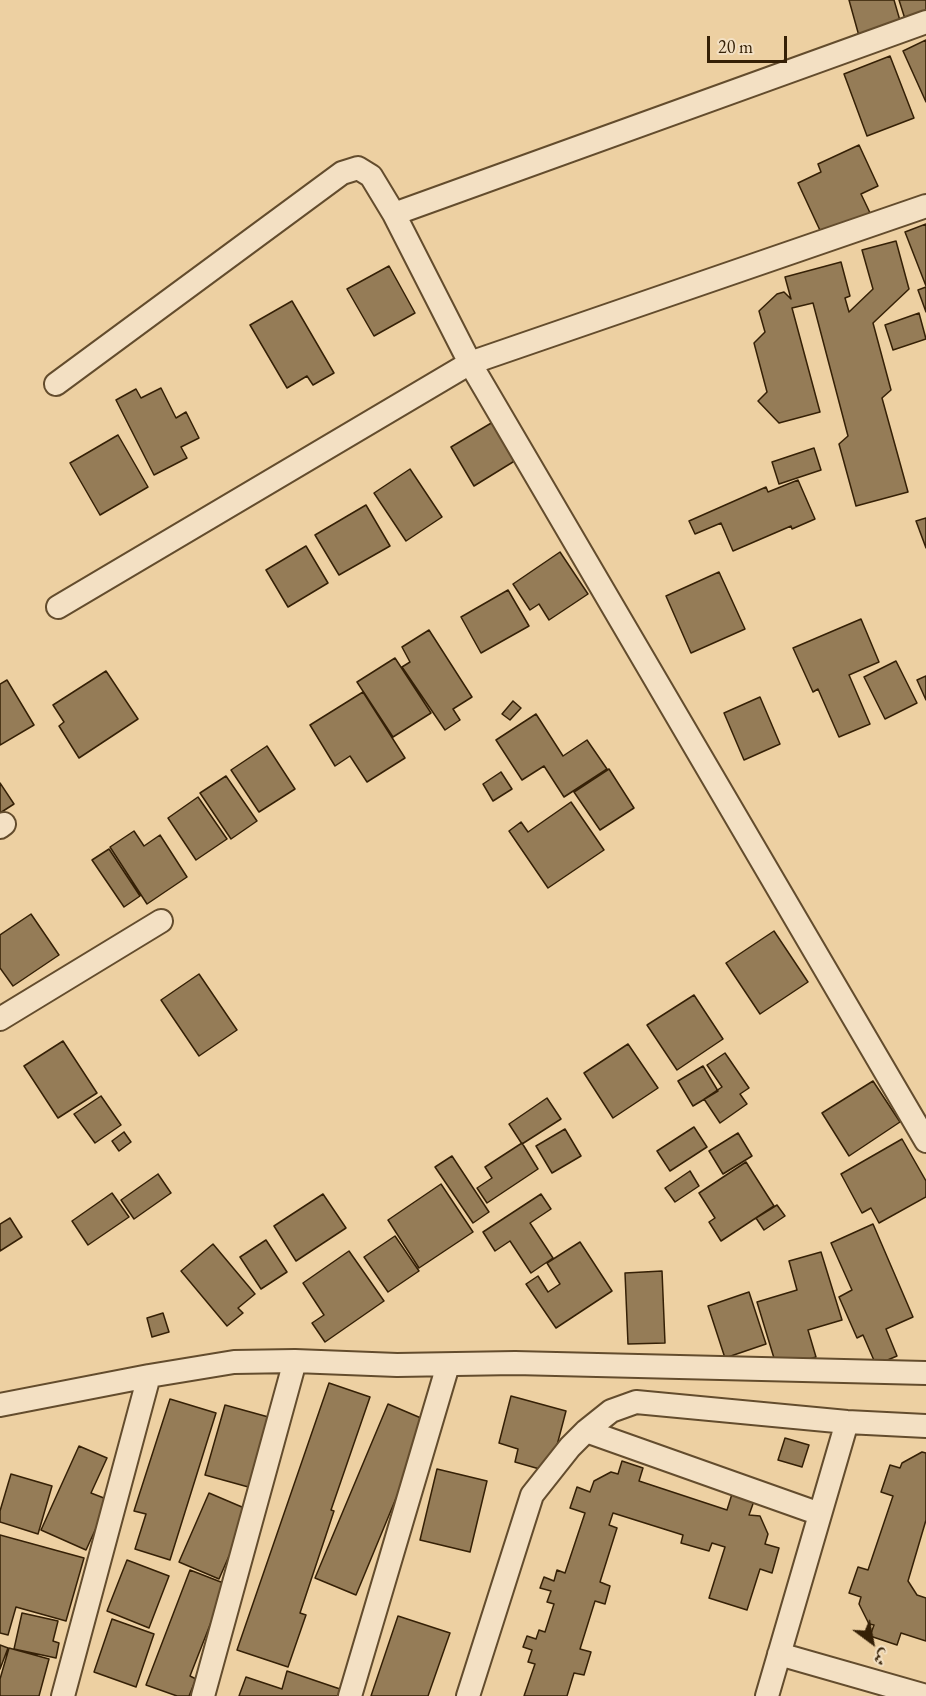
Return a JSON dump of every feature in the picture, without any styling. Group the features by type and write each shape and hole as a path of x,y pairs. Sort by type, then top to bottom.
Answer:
{"street":[{"path":"393,214 926,22"},
{"path":"56,384 342,173 358,168 371,176 470,363 926,1141"},
{"path":"58,607 470,363 926,206"},
{"path":"0,1019 161,921"},
{"path":"202,1696 295,1361"},
{"path":"0,1405 234,1362 295,1361 398,1365 515,1363 926,1373"},
{"path":"350,1696 448,1365"},
{"path":"63,1696 149,1376"},
{"path":"468,1696 532,1495 570,1447 611,1411 636,1402 847,1422 926,1426"},
{"path":"767,1696 847,1422"},
{"path":"586,1431 820,1514"},
{"path":"779,1654 926,1696"}],"building":[{"path":"849,0 894,0 901,24 859,36"},
{"path":"899,0 926,0 926,13 905,19"},
{"path":"926,40 926,102 903,51"},
{"path":"890,56 914,118 867,136 844,74"},
{"path":"859,145 878,186 861,194 872,217 824,239 798,183 821,172 818,164"},
{"path":"926,224 926,286 905,232"},
{"path":"896,241 909,289 873,323 891,390 882,398 908,492 856,506 839,444 848,436 813,303 792,308 820,412 779,423 758,401 767,392 754,343 765,332 759,311 777,294 784,292 791,299 785,277 841,262 850,296 845,298 849,312 873,289 862,250"},
{"path":"389,266 415,313 374,336 347,289"},
{"path":"926,287 926,312 918,290"},
{"path":"292,301 334,373 313,385 307,376 287,388 250,325"},
{"path":"919,313 926,339 893,350 885,325"},
{"path":"161,388 176,418 186,412 199,438 181,447 187,458 154,475 116,400 136,389 141,398"},
{"path":"498,419 521,457 474,486 451,447"},
{"path":"118,435 148,487 100,515 70,463"},
{"path":"814,448 821,470 779,484 772,462"},
{"path":"410,469 442,517 406,541 374,493"},
{"path":"798,480 815,519 792,529 791,526 733,551 721,523 695,534 689,521 766,487 768,492"},
{"path":"366,505 390,546 339,575 315,535"},
{"path":"926,518 926,548 916,521"},
{"path":"306,546 328,583 288,607 266,570"},
{"path":"560,552 588,594 549,620 539,604 530,610 513,584"},
{"path":"719,572 745,629 691,653 666,596"},
{"path":"508,590 529,626 481,653 461,617"},
{"path":"861,619 879,662 849,675 870,724 839,737 818,689 813,692 793,648"},
{"path":"429,630 472,697 453,709 460,720 445,730 402,667 410,662 402,647"},
{"path":"395,658 431,713 393,737 357,682"},
{"path":"896,661 917,703 885,719 864,677"},
{"path":"106,671 138,719 79,758 59,726 64,722 53,705"},
{"path":"926,676 926,700 917,680"},
{"path":"7,680 34,725 0,745 0,684"},
{"path":"363,692 405,758 367,782 350,756 335,766 310,725"},
{"path":"760,697 780,744 744,760 724,713"},
{"path":"513,701 521,708 510,720 502,714"},
{"path":"536,714 563,756 587,740 607,769 564,797 544,766 522,780 496,740"},
{"path":"267,746 295,789 259,812 231,770"},
{"path":"609,769 634,808 600,830 574,792"},
{"path":"501,772 512,789 493,801 483,784"},
{"path":"226,776 257,821 231,839 200,793"},
{"path":"0,783 14,804 0,813"},
{"path":"198,797 227,839 196,860 168,818"},
{"path":"571,802 604,850 548,888 509,831 521,822 528,832"},
{"path":"134,831 144,846 160,835 187,877 147,904 110,847"},
{"path":"109,849 140,896 124,907 92,860"},
{"path":"31,914 59,955 13,986 0,968 0,935"},
{"path":"774,931 808,982 760,1014 726,963"},
{"path":"199,974 237,1030 199,1056 161,1000"},
{"path":"694,995 723,1039 677,1070 647,1025"},
{"path":"63,1041 97,1093 58,1118 24,1066"},
{"path":"628,1044 658,1088 613,1118 584,1073"},
{"path":"725,1053 749,1088 740,1094 747,1104 720,1123 704,1099 722,1087 707,1065"},
{"path":"703,1066 718,1091 693,1106 678,1081"},
{"path":"873,1081 900,1122 849,1156 822,1113"},
{"path":"101,1096 121,1125 95,1143 74,1114"},
{"path":"547,1098 561,1119 522,1144 509,1124"},
{"path":"694,1127 707,1147 670,1171 657,1151"},
{"path":"565,1129 581,1156 552,1173 536,1146"},
{"path":"124,1132 131,1142 119,1151 112,1141"},
{"path":"738,1133 752,1156 723,1174 709,1151"},
{"path":"902,1139 926,1181 926,1197 879,1223 871,1208 862,1213 841,1174"},
{"path":"522,1143 538,1169 487,1203 477,1188 492,1178 485,1167"},
{"path":"452,1156 489,1212 473,1223 435,1167"},
{"path":"746,1162 774,1206 721,1241 709,1222 715,1218 699,1193"},
{"path":"690,1171 699,1186 675,1202 665,1188"},
{"path":"158,1174 171,1193 134,1219 121,1200"},
{"path":"441,1184 473,1232 419,1268 388,1220"},
{"path":"112,1193 129,1217 88,1245 72,1221"},
{"path":"323,1194 346,1228 296,1261 274,1226"},
{"path":"541,1194 551,1209 530,1223 553,1258 531,1273 510,1241 495,1251 483,1232"},
{"path":"777,1205 785,1216 764,1230 756,1218"},
{"path":"10,1218 22,1237 0,1251 0,1224"},
{"path":"873,1224 913,1317 886,1329 897,1356 876,1365 863,1335 857,1338 839,1297 852,1290 831,1243"},
{"path":"395,1236 419,1271 388,1292 364,1257"},
{"path":"266,1240 287,1272 261,1289 240,1257"},
{"path":"580,1242 612,1291 556,1328 526,1284 538,1276 548,1292 560,1284 547,1263"},
{"path":"213,1244 255,1294 238,1308 243,1313 227,1326 181,1271"},
{"path":"349,1251 384,1301 325,1342 312,1323 324,1315 303,1283"},
{"path":"821,1252 842,1320 808,1330 816,1357 777,1368 757,1302 797,1290 789,1261"},
{"path":"662,1271 665,1343 628,1344 625,1273"},
{"path":"749,1292 766,1344 725,1358 708,1306"},
{"path":"163,1313 169,1332 152,1337 147,1318"},
{"path":"329,1383 370,1397 331,1510 334,1511 300,1613 306,1615 288,1667 237,1650"},
{"path":"511,1396 566,1411 550,1472 515,1462 518,1449 499,1443"},
{"path":"170,1399 216,1413 170,1560 135,1549 146,1514 134,1511"},
{"path":"388,1404 428,1421 356,1595 315,1578"},
{"path":"225,1405 272,1418 252,1488 205,1475"},
{"path":"785,1438 809,1445 802,1467 778,1460"},
{"path":"79,1446 107,1458 91,1493 109,1500 86,1550 41,1530"},
{"path":"922,1452 926,1453 926,1520 908,1581 917,1595 926,1598 926,1641 901,1633 897,1645 870,1636 874,1625 869,1624 859,1604 861,1597 849,1593 858,1567 868,1570 893,1496 881,1492 890,1465 900,1468 902,1463"},
{"path":"622,1461 643,1468 639,1481 727,1510 732,1494 754,1501 749,1515 760,1516 768,1534 765,1544 779,1548 772,1573 760,1569 747,1610 709,1598 725,1547 712,1543 709,1551 681,1543 683,1535 613,1513 609,1525 617,1528 600,1582 610,1586 605,1604 595,1601 580,1649 591,1652 584,1675 574,1673 567,1696 524,1696 535,1664 528,1662 532,1650 523,1647 527,1636 536,1639 539,1630 545,1632 554,1604 547,1602 551,1591 540,1588 544,1577 554,1581 557,1570 565,1573 585,1513 570,1508 577,1487 590,1492 594,1481 611,1472 618,1474"},
{"path":"437,1469 487,1481 470,1552 420,1540"},
{"path":"11,1474 52,1486 38,1534 0,1522 0,1511"},
{"path":"209,1493 249,1510 219,1579 179,1562"},
{"path":"0,1535 84,1558 66,1621 16,1607 8,1635 0,1633"},
{"path":"127,1560 169,1576 149,1628 107,1611"},
{"path":"190,1570 226,1584 190,1676 196,1679 189,1696 177,1696 146,1685"},
{"path":"22,1613 58,1621 53,1641 59,1643 56,1658 14,1649"},
{"path":"398,1616 450,1633 428,1696 371,1696"},
{"path":"112,1619 154,1634 136,1687 94,1672"},
{"path":"0,1645 8,1648 0,1669"},
{"path":"9,1648 49,1659 39,1696 0,1696 0,1679"},
{"path":"287,1671 340,1689 338,1696 239,1696 246,1677 282,1689"}]}
